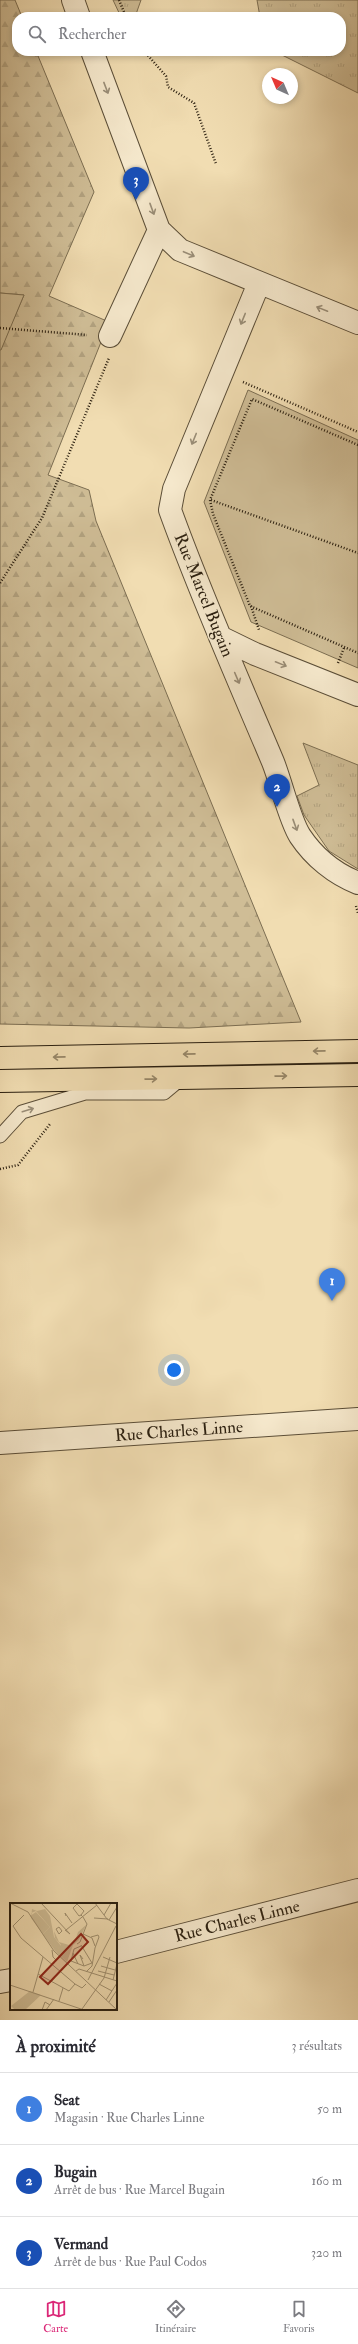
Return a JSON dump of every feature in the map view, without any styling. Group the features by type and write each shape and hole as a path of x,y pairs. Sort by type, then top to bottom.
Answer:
{"main road":[{"path":"0,1058 358,1051"},
{"path":"0,1081 358,1075"}],"street":[{"path":"73,0 77,12"},
{"path":"94,56 159,230 180,250 358,323"},
{"path":"110,336 159,230"},
{"name":"Rue Marcel Bugain","path":"259,283 174,489 170,510 220,637 274,764 299,835 317,857 337,873 358,883"},
{"path":"220,637 255,654 358,695"},
{"name":"Rue Charles Linne","path":"0,1443 358,1419"},
{"name":"Rue Charles Linne","path":"117,1952 358,1890"},
{"path":"0,1982 10,1980"}],"lane":[{"path":"0,1136 22,1112 85,1093 164,1093 182,1078"}],"path":[{"path":"119,0 124,12"},
{"path":"148,56 166,76 168,87 194,103 216,164"},
{"path":"0,328 110,336 114,344 42,518 0,583"},
{"path":"242,381 358,432"},
{"path":"358,445 252,399 210,500 214,514 250,606 358,653"},
{"path":"210,500 313,539 358,553"}],"green space":[{"path":"0,0 15,0 20,12 12,12 12,56 38,56 94,192 49,296 109,322 48,475 89,490 96,521 301,1022 189,1028 0,1024 0,350 24,295 0,293"},
{"path":"113,0 141,0 137,12 119,12"},
{"path":"257,0 358,0 358,93 284,56 346,56 346,12 259,12"},
{"path":"0,293 24,295 1,350 0,350"},
{"path":"248,390 358,440 358,668 251,622 204,502"},
{"path":"303,743 358,765 358,869 329,851 304,815 297,796 319,785"}],"place":[{"name":"Vermand","path":"136,200"},
{"name":"Bugain","path":"277,807"},
{"name":"Seat","path":"332,1301"}]}
